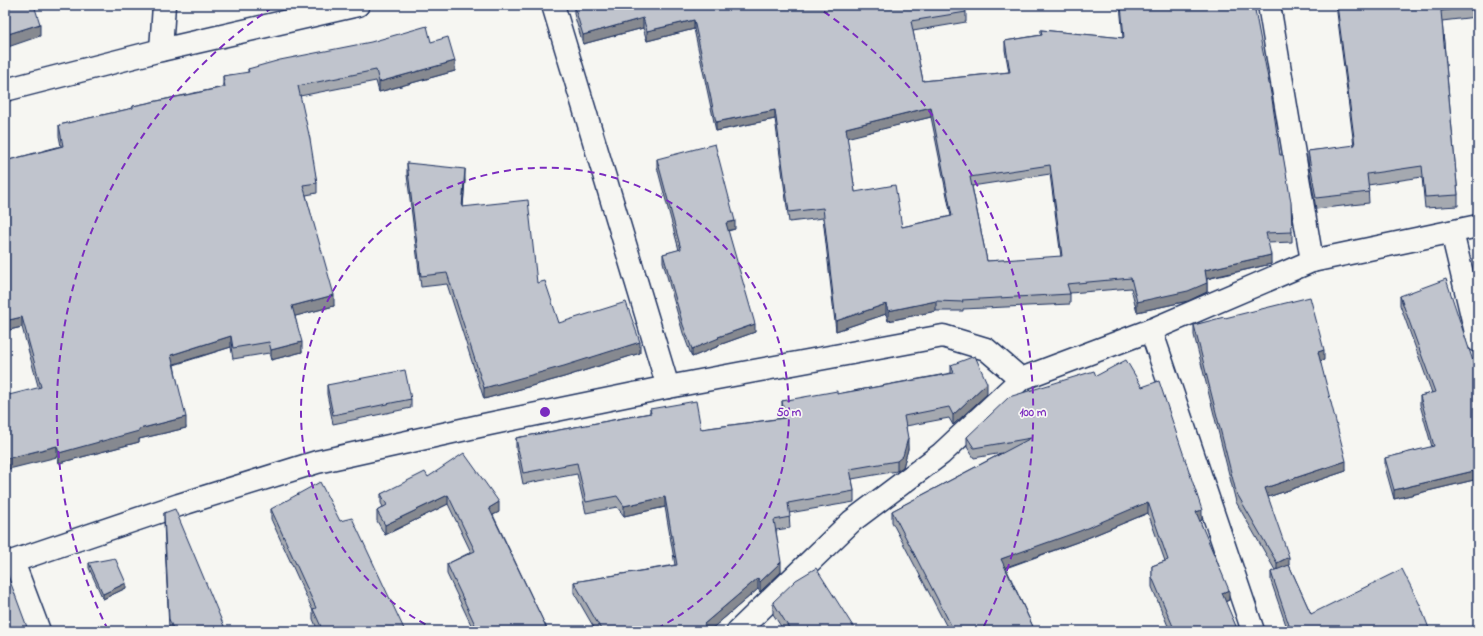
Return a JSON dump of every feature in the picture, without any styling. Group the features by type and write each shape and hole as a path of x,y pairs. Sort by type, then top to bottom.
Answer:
{"street":[{"path":"161,50 164,5"},
{"path":"5,90 161,50 358,5"},
{"path":"553,5 668,387"},
{"path":"1269,5 1312,261"},
{"path":"738,631 852,521 941,454 1022,379 1151,330 1312,261 1478,226"},
{"path":"1452,232 1478,341"},
{"path":"1151,330 1253,631"},
{"path":"39,631 9,563 179,505 317,462 484,425 668,387 943,336 986,348 1022,379"}],"building":[{"path":"5,5 34,5 40,24 5,35"},
{"path":"574,5 965,5 966,12 911,21 923,81 1010,72 1005,41 1042,35 1041,30 1124,38 1121,5 1254,5 1272,99 1280,155 1283,155 1291,202 1292,232 1266,233 1271,255 1205,270 1207,283 1188,291 1137,302 1131,278 1067,284 1070,294 962,300 963,302 936,301 888,311 886,304 836,321 823,208 789,212 775,110 716,122 694,20 647,31 643,18 583,35","holes":["931,107 952,216 902,227 895,185 855,192 846,128","1050,165 1062,256 987,261 970,177"]},
{"path":"1337,5 1478,5 1478,16 1476,6 1441,11 1458,195 1425,197 1422,166 1367,174 1369,192 1316,198 1308,151 1355,145"},
{"path":"427,26 431,42 448,37 455,61 379,82 376,70 298,86 310,139 317,183 303,185 334,295 292,306 302,342 271,350 269,342 233,348 231,336 171,355 186,417 139,429 139,431 59,453 57,446 5,459 5,396 41,387 22,317 5,321 5,161 63,146 59,125 133,108 133,106 225,87 223,76 249,72 248,69 280,60 371,42"},
{"path":"715,144 735,221 726,223 755,324 718,337 719,338 692,349 683,325 663,254 681,249 657,159"},
{"path":"407,163 465,169 462,207 528,200 537,283 545,281 559,323 626,302 640,342 564,366 484,388 447,273 421,276"},
{"path":"1446,279 1478,380 1478,470 1394,490 1385,458 1434,446 1420,396 1435,392 1400,296"},
{"path":"1310,297 1324,350 1318,352 1346,461 1265,488 1289,557 1277,563 1236,492 1194,325"},
{"path":"975,356 987,383 953,415 949,407 904,416 908,438 903,456 897,461 850,469 854,491 788,503 790,517 774,520 781,562 760,582 758,578 704,624 707,631 602,631 574,582 677,565 665,497 624,506 617,496 586,502 577,463 523,473 516,438 651,413 650,409 696,401 701,429 785,418 782,401 837,391 837,394 954,373 951,365"},
{"path":"1126,360 1142,387 1159,381 1202,510 1196,512 1229,590 1222,593 1238,631 1175,631 1152,577 1152,566 1168,560 1148,502 1080,531 1001,559 1035,631 954,631 892,511 1031,438 974,448 967,437 1009,397 1094,371 1096,376"},
{"path":"405,370 411,399 333,415 327,385"},
{"path":"464,453 499,502 489,508 548,631 478,631 447,564 475,551 448,495 385,525 377,511 387,505 381,494 425,472 428,477"},
{"path":"320,482 340,521 352,518 405,631 323,631 313,609 316,608 271,509"},
{"path":"175,509 226,631 174,631 169,619 164,513"},
{"path":"115,558 126,583 103,594 89,563"},
{"path":"1289,565 1311,614 1402,569 1420,605 1430,631 1291,631 1271,572"},
{"path":"816,568 856,631 791,631 773,602 796,580"},
{"path":"7,573 27,627 30,631 5,631 5,574"}]}
